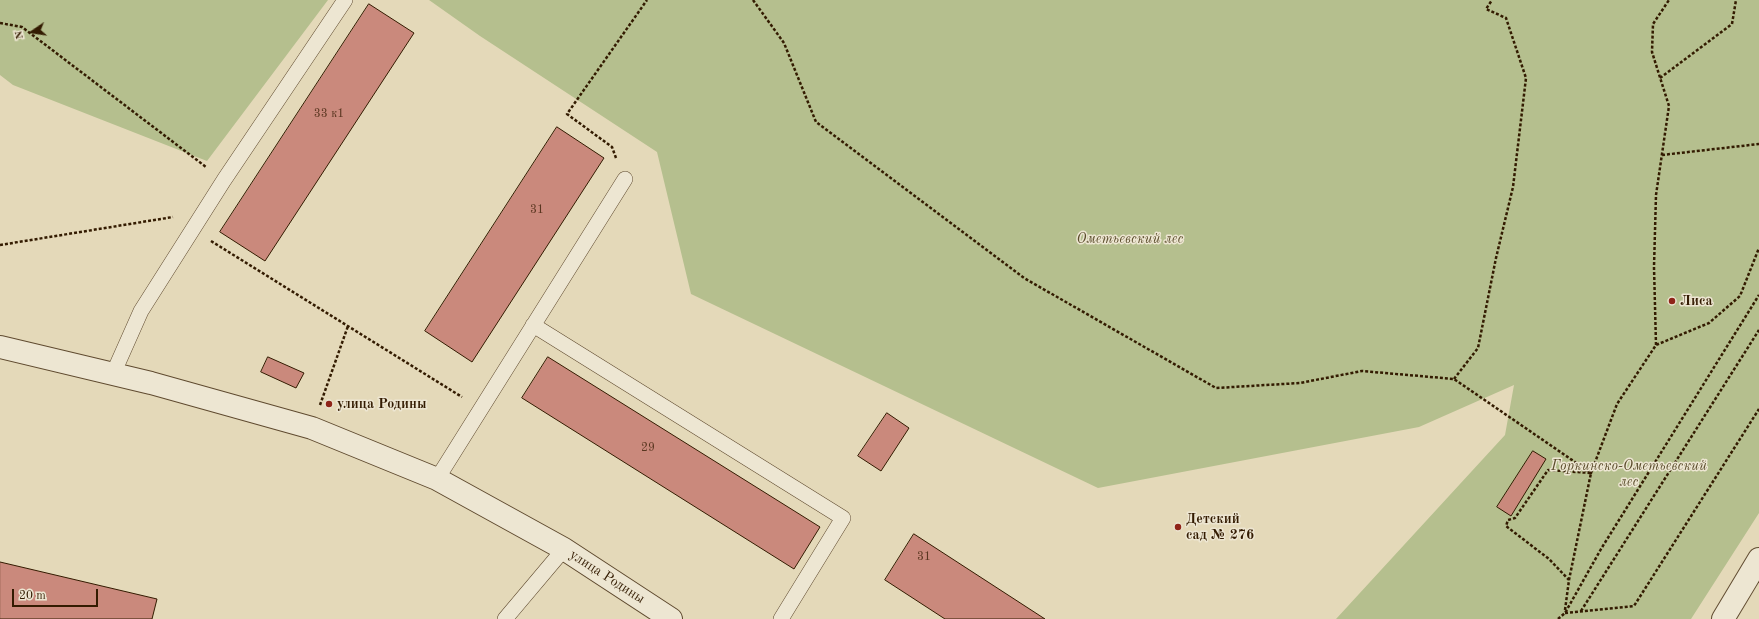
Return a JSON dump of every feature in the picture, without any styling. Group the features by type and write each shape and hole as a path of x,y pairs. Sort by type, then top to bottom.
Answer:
{"street":[{"name":"улица Родины","path":"0,347 113,374 312,428 437,480 564,549 671,619"},
{"path":"1723,619 1759,559"}],"lane":[{"path":"113,374 141,311 224,180 345,0"},
{"path":"437,480 533,324 625,179"},
{"path":"533,324 842,518 781,619"},
{"path":"504,619 564,549"}],"path":[{"path":"625,179 612,148 567,114 647,0"},
{"path":"752,0 784,43 816,122 1024,278 1216,388 1300,383 1362,371 1454,379 1591,473"},
{"path":"1454,379 1478,348 1496,258 1513,187 1526,78 1506,18 1486,9 1492,0"},
{"path":"1656,345 1654,267 1656,195 1669,106 1652,52 1652,24 1669,0"},
{"path":"1660,78 1732,24 1736,0"},
{"path":"0,23 22,27 224,180"},
{"path":"1662,155 1759,144"},
{"path":"0,245 173,216 192,230 481,408"},
{"path":"1565,613 1568,580 1591,473 1617,404 1656,345 1709,323 1740,296 1759,248"},
{"path":"1754,260 1759,263"},
{"path":"1558,619 1565,613 1601,549 1759,295"},
{"path":"312,428 348,326"},
{"path":"1581,611 1759,330"},
{"path":"1565,613 1634,606 1759,410"},
{"path":"1568,580 1549,559 1506,526 1508,520 1515,518 1548,470 1591,473"}],"green space":[{"path":"0,0 328,0 207,161 13,85 0,75"},
{"name":"Ометьевский лес","path":"429,0 1759,0 1759,513 1691,619 1336,619 1505,435 1514,385 1419,427 1098,488 691,294 657,152 480,36"}],"building":[{"path":"369,4 414,33 265,261 220,232"},
{"path":"557,127 604,158 472,362 425,331"},
{"path":"268,357 304,373 296,388 261,372"},
{"path":"548,357 820,527 794,569 522,398"},
{"path":"887,413 909,428 881,471 858,456"},
{"path":"1533,451 1546,459 1511,516 1497,507"},
{"path":"914,534 1045,619 945,619 885,580"},
{"path":"0,562 157,599 152,619 0,619"}],"place":[{"name":"Лиса","path":"1672,301"},
{"name":"улица Родины","path":"329,404"},
{"name":"Детский сад № 276","path":"1178,527"}],"park label":[{"name":"Горкинско-Ометьевский лес","path":"1629,474"}]}
